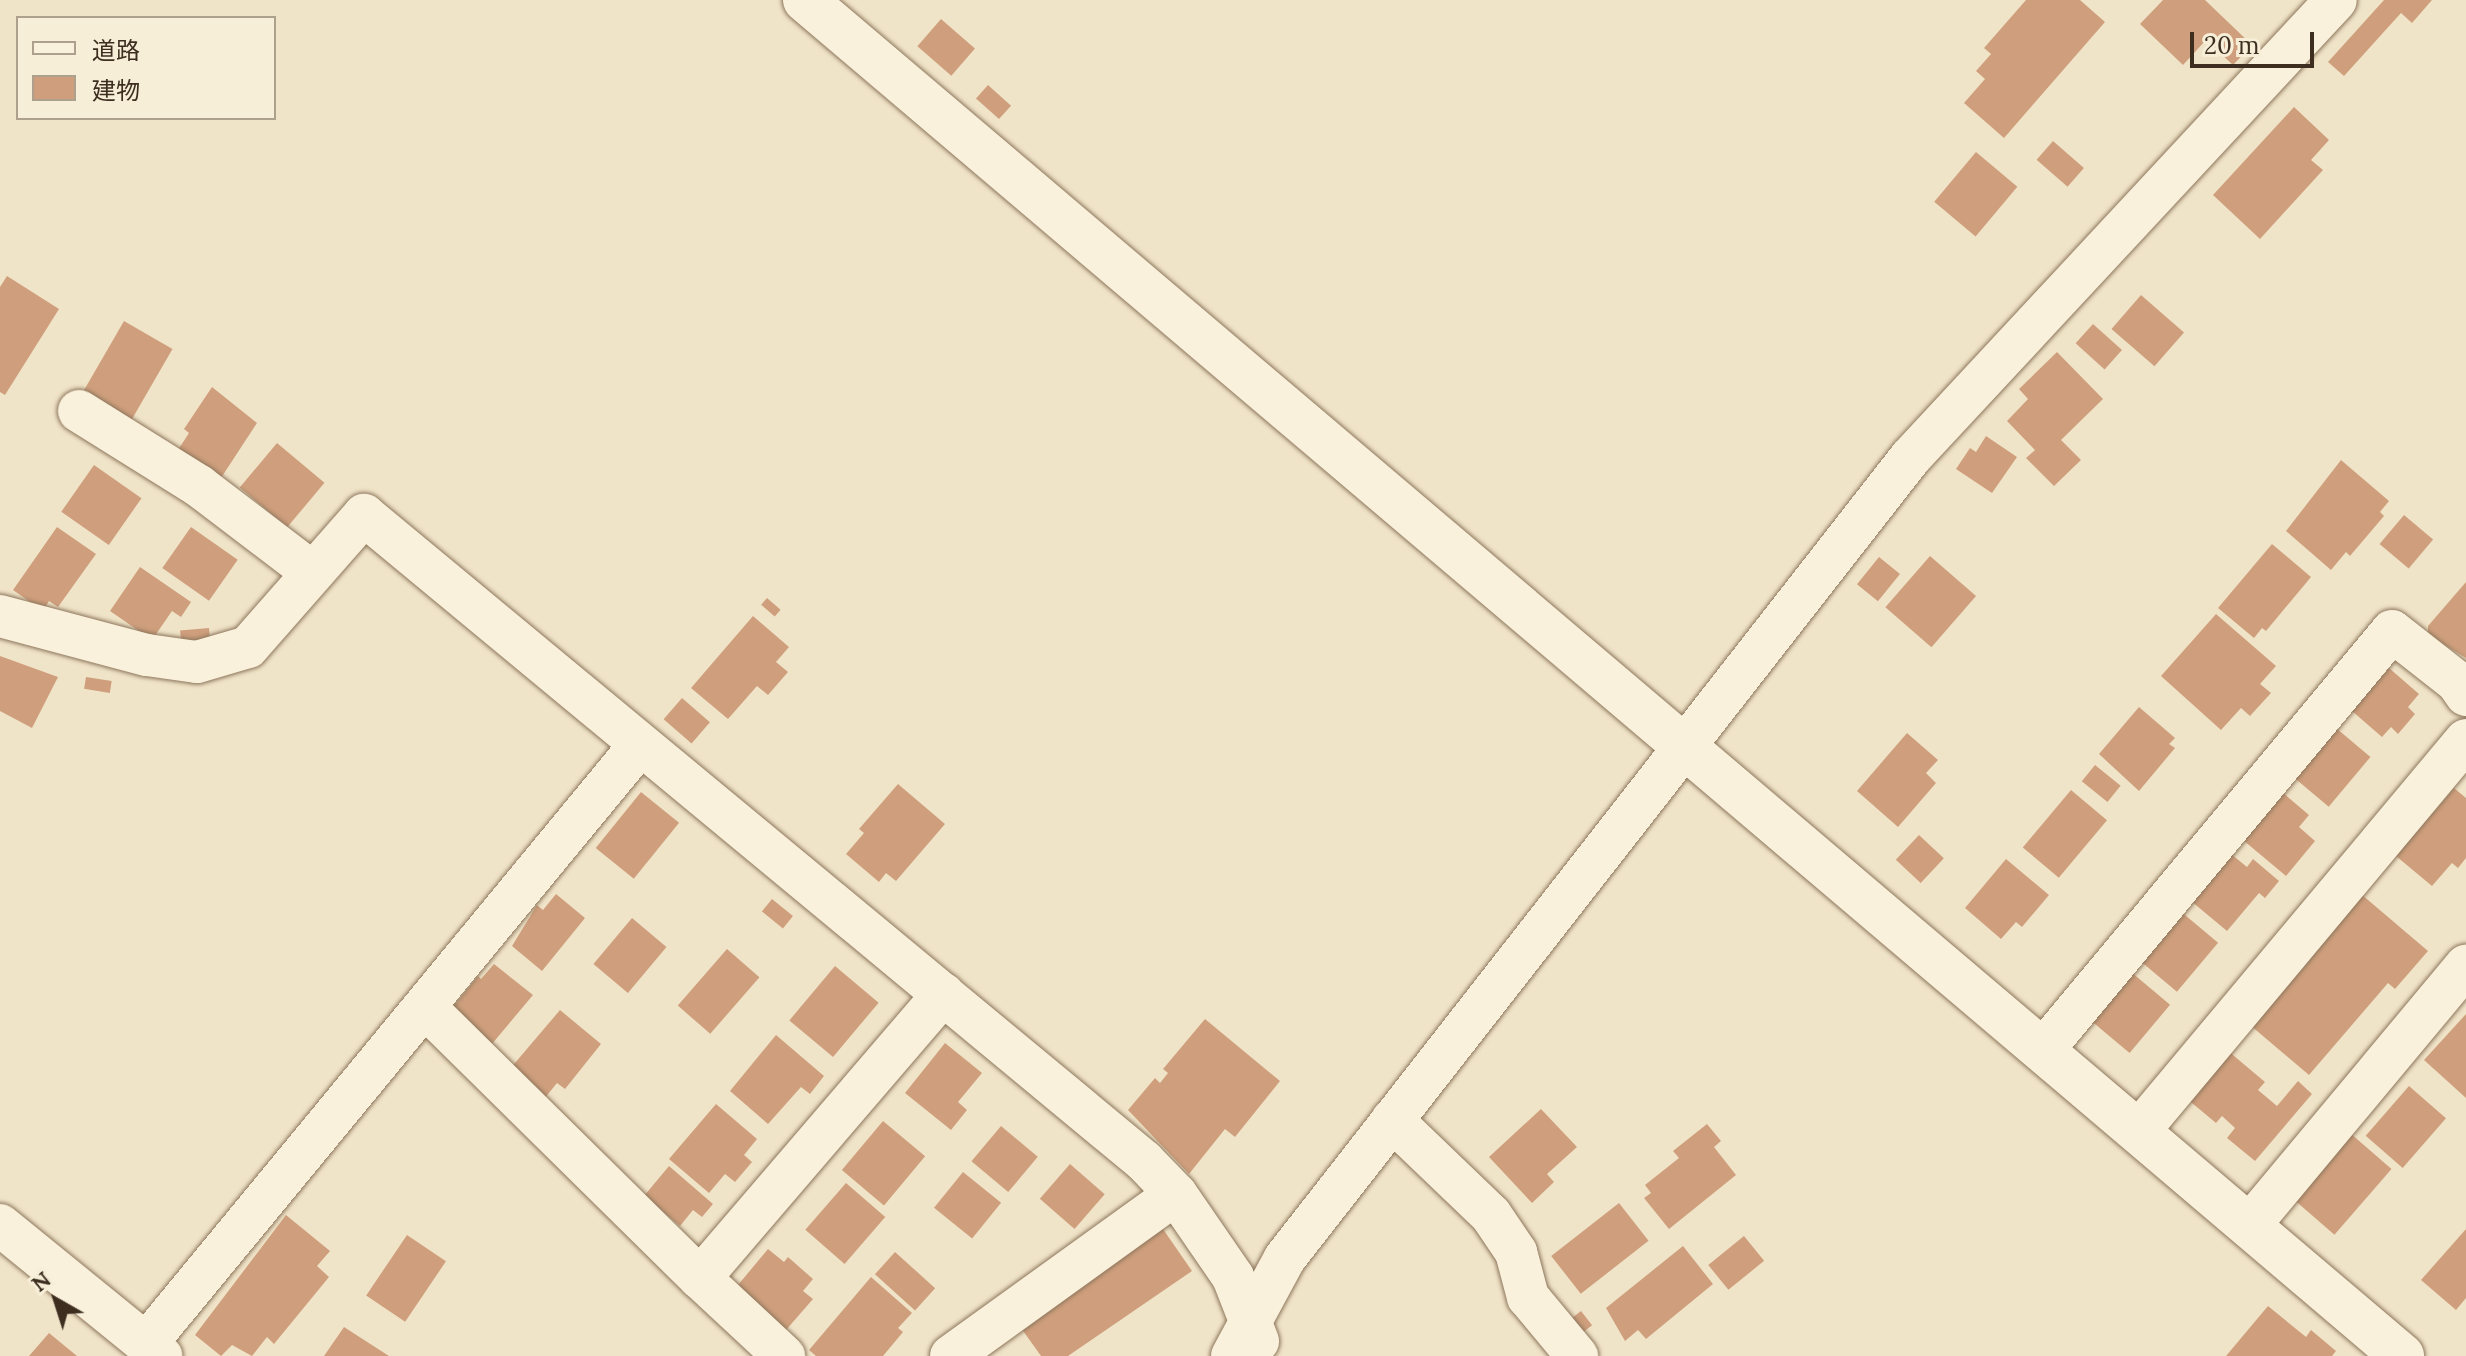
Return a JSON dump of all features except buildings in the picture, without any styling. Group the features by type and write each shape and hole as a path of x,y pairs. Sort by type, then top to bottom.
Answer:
{"street":[{"path":"805,0 2402,1356"},
{"path":"1249,1344 1285,1258 1910,458 2336,0"},
{"path":"79,411 199,486 313,573"},
{"path":"0,616 147,655 197,662 248,647 364,515 639,746 943,994 1176,1194 1233,1277 1249,1344"},
{"path":"2043,1050 2392,631 2457,682 2466,695"},
{"path":"2138,1132 2466,740"},
{"path":"0,1225 154,1350 639,746"},
{"path":"2249,1226 2466,966"},
{"path":"700,1278 943,994"},
{"path":"426,1008 700,1278 784,1356"},
{"path":"1392,1120 1491,1215 1516,1252 1528,1297 1577,1356"},
{"path":"951,1356 1176,1194"}]}
